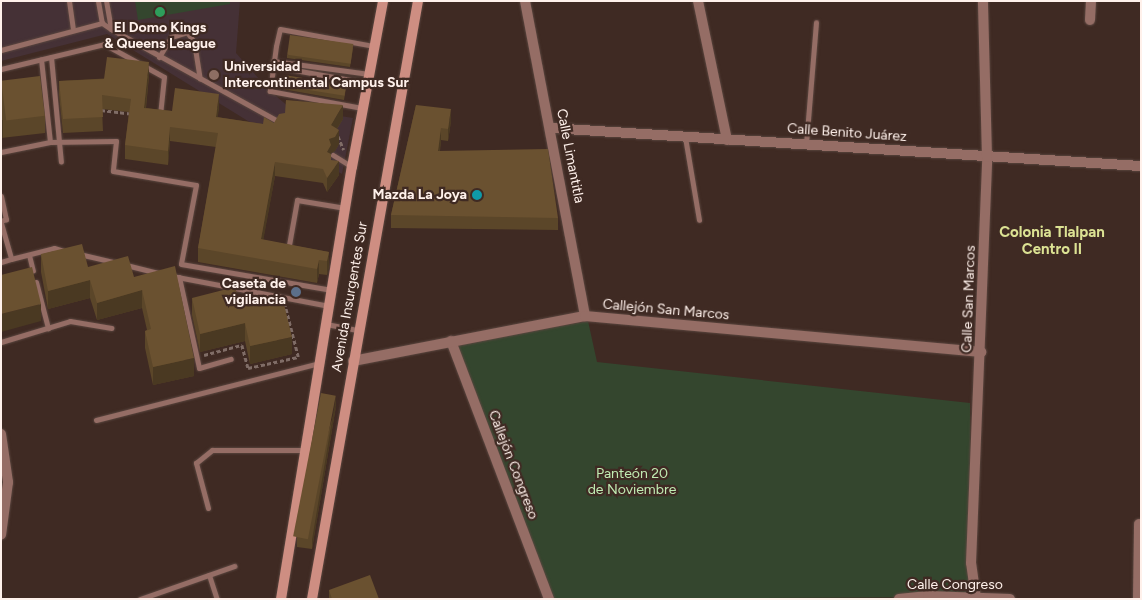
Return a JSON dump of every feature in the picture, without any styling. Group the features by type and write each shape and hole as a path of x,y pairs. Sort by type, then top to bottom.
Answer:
{"main road":[{"name":"Avenida Insurgentes Sur","path":"281,599 304,450 330,306 362,108 383,1"},
{"name":"Avenida Insurgentes Sur","path":"312,599 358,330 418,1"}],"street":[{"name":"Calle Limantitla","path":"525,1 551,128 585,316"},
{"path":"698,1 727,140"},
{"name":"Calle San Marcos","path":"976,598 971,563 981,352 987,157 983,1"},
{"path":"1090,20 1091,1"},
{"name":"Calle Benito Juárez","path":"551,128 1141,166"},
{"name":"Callejón San Marcos","path":"353,361 585,316 981,352"},
{"name":"Callejón Congreso","path":"452,341 549,599"},
{"path":"1,434 8,482 1,535"},
{"path":"1138,599 1139,524"},
{"name":"Calle Congreso","path":"899,599 928,596 1010,599"}],"lane":[{"path":"69,1 73,28"},
{"path":"98,1 102,22 111,29 159,58 281,124"},
{"path":"106,1 111,29"},
{"path":"1,50 73,28 102,22"},
{"path":"806,144 816,22"},
{"path":"362,108 270,91 273,64 280,28 374,46"},
{"path":"159,58 171,37 187,32 194,42 200,79"},
{"path":"1,69 104,44 164,77 160,113"},
{"path":"50,57 61,162"},
{"path":"42,59 50,142"},
{"path":"273,64 368,78"},
{"path":"273,64 368,78"},
{"path":"684,136 699,220"},
{"path":"1,152 50,142 116,141 113,171 196,185 181,264 332,290"},
{"path":"333,155 352,167"},
{"path":"1,196 6,219 1,222 11,259"},
{"path":"289,245 297,200 345,208"},
{"path":"1,262 54,248 179,277 330,306"},
{"path":"29,255 48,328"},
{"path":"179,277 199,368 231,359"},
{"path":"1,342 70,321 112,328"},
{"path":"326,324 358,330"},
{"path":"96,420 320,363"},
{"path":"208,508 196,463 212,450 304,450"},
{"path":"140,599 234,566"},
{"path":"209,575 217,599"}],"path":[{"path":"94,110 133,114"}],"shaded area":[{"name":"Universidad Intercontinental Campus Sur","path":"1,1 240,1 236,53 268,89 290,108 353,118 342,174 264,131 107,34 1,61"}],"green space":[{"name":"El Domo Kings & Queens League","path":"135,1 230,1 230,4 138,20"},
{"name":"Panteón 20 de Noviembre","path":"588,321 597,362 970,403 972,597 552,599 456,345"}],"building":[{"path":"290,35 353,44 351,64 287,55"},
{"path":"107,57 149,62 144,108 172,111 175,88 219,94 216,117 263,124 264,117 274,123 279,114 285,113 286,100 343,105 331,125 339,130 335,137 329,139 331,145 327,152 331,154 331,160 339,161 327,178 323,169 275,162 261,239 329,252 327,261 319,260 317,269 198,248 218,133 170,127 168,151 125,145 131,99 102,95 103,117 63,119 59,81 104,79"},
{"path":"284,75 346,85 345,96 282,86"},
{"path":"40,76 45,116 6,120 1,81"},
{"name":"Mazda La Joya","path":"416,105 451,109 448,129 441,128 438,151 548,149 558,218 391,215"},
{"path":"82,244 88,267 128,256 134,277 175,266 194,358 153,367 145,331 151,329 142,290 97,303 90,280 48,291 41,254"},
{"path":"32,267 41,304 1,314 1,275"},
{"path":"235,287 240,306 283,300 292,337 250,346 245,323 200,334 192,298"},
{"path":"321,393 336,396 308,539 293,536"},
{"path":"370,575 379,599 332,599 329,590"}],"place":[{"name":"El Domo Kings & Queens League","path":"160,12"},
{"name":"Universidad Intercontinental Campus Sur","path":"214,75"},
{"name":"Mazda La Joya","path":"477,195"},
{"name":"Caseta de vigilancia","path":"296,292"}],"district":[{"name":"Colonia Tlalpan Centro II","path":"1052,240"}]}
